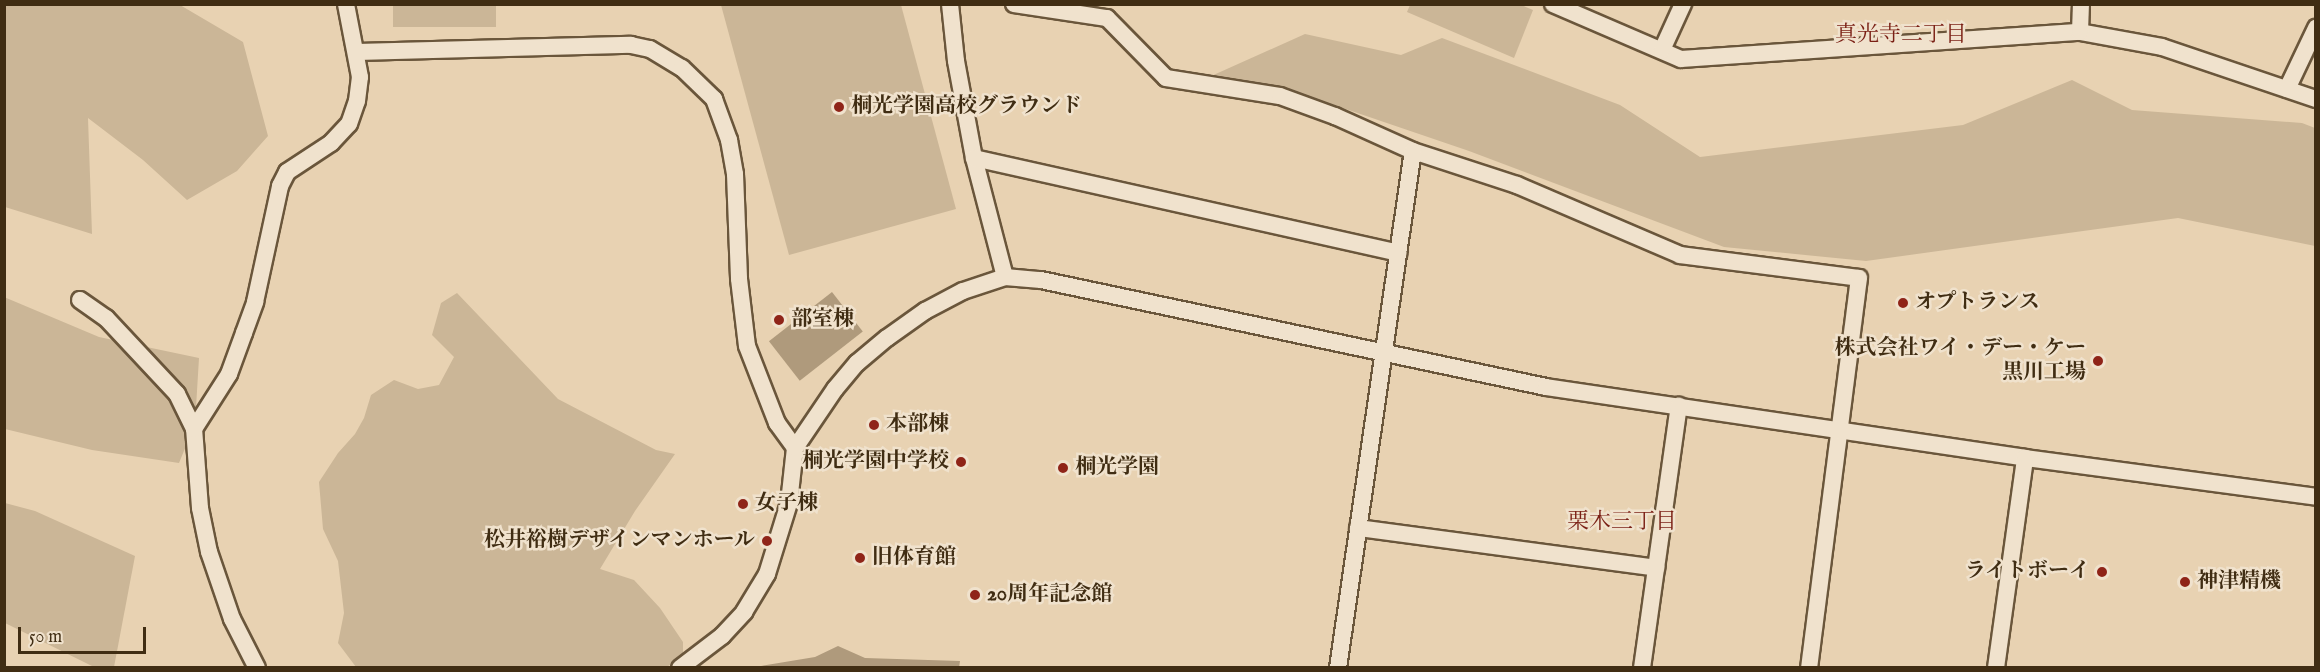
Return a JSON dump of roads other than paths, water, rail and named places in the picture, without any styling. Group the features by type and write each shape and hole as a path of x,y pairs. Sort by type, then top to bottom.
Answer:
{"street":[{"path":"194,429 229,374 244,333 255,302 280,186 287,172 331,143 349,124 357,101 360,77 346,4"},
{"path":"950,4 956,61 974,158 1005,277"},
{"path":"1014,4 1107,18 1166,78 1280,96 1335,116 1413,151 1517,185 1680,255 1859,278 1842,431 1809,668"},
{"path":"1662,50 1683,4"},
{"path":"2080,32 2081,4"},
{"path":"1560,6 1682,59 2080,32 2162,47 2316,99"},
{"path":"2288,89 2316,28"},
{"path":"357,52 631,45 657,53 682,68 714,99 729,140 735,174 739,279 747,346 777,423 795,448"},
{"path":"1338,668 1413,151"},
{"path":"974,158 1398,253"},
{"path":"680,668 722,636 744,612 767,574 789,503 795,448 835,389 857,363 886,338 925,311 963,291 1005,277 1041,280 1546,387 2025,458 2316,497"},
{"path":"80,300 106,318 177,394 194,429 200,508 209,552 232,619 257,668"},
{"path":"1642,668 1679,406"},
{"path":"1996,668 2025,458"},
{"path":"1358,528 1656,568"}],"place":[{"name":"桐光学園高校グラウンド","path":"839,107"},
{"name":"オプトランス","path":"1903,303"},
{"name":"部室棟","path":"779,320"},
{"name":"株式会社ワイ・デー・ケー 黒川工場","path":"2098,361"},
{"name":"本部棟","path":"874,425"},
{"name":"桐光学園中学校","path":"961,462"},
{"name":"桐光学園","path":"1063,468"},
{"name":"女子棟","path":"743,504"},
{"name":"松井裕樹デザインマンホール","path":"767,541"},
{"name":"旧体育館","path":"860,558"},
{"name":"ライトボーイ","path":"2102,572"},
{"name":"神津精機","path":"2185,582"},
{"name":"20周年記念館","path":"975,595"}],"district":[{"name":"真光寺二丁目","path":"1901,36"},
{"name":"栗木三丁目","path":"1622,523"}]}
